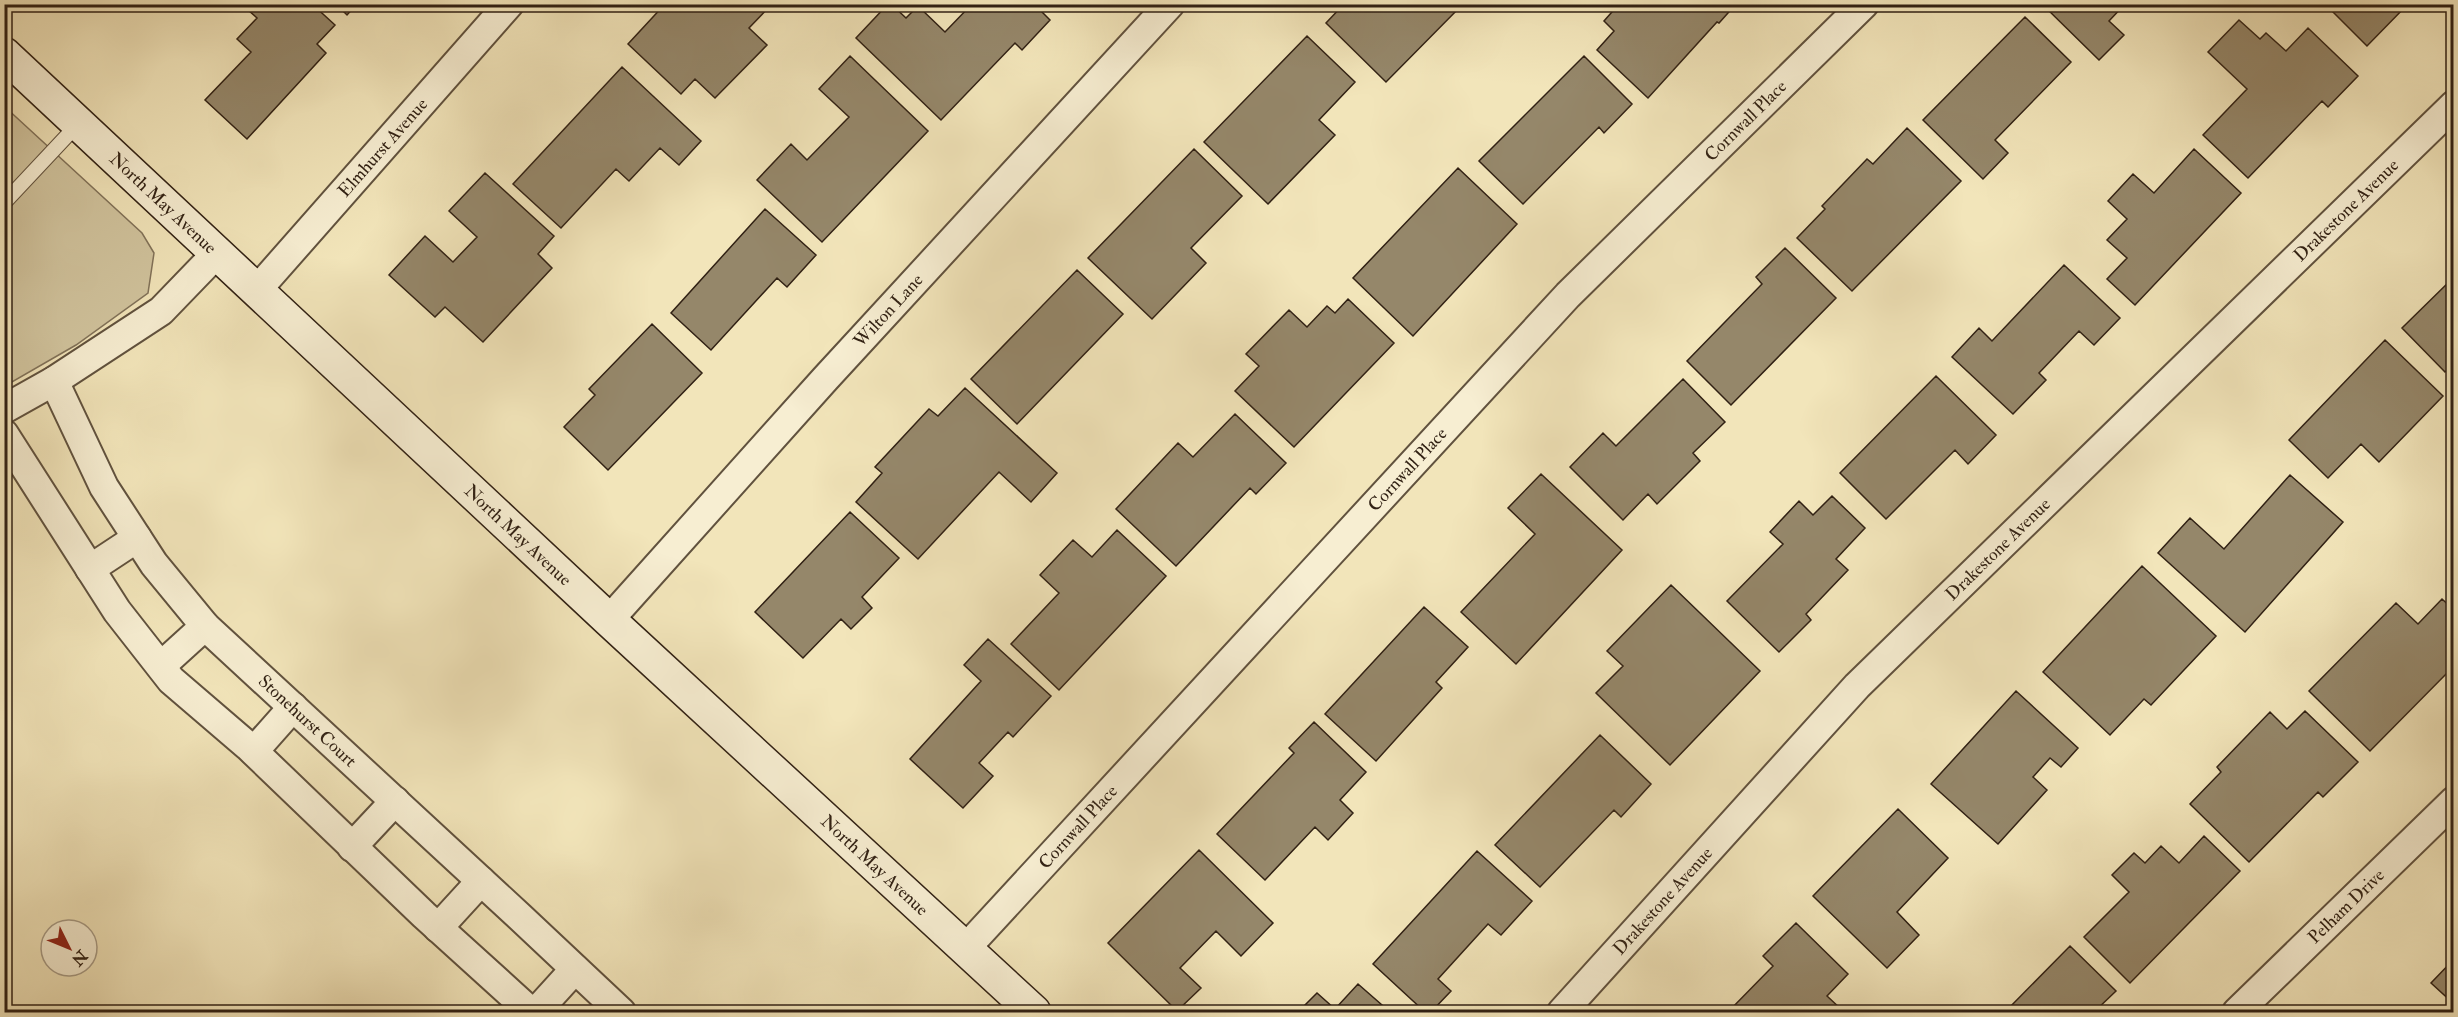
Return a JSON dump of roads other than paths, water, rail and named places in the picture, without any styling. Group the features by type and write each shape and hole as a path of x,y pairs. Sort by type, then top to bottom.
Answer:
{"main road":[{"name":"North May Avenue","path":"4,54 609,620 1034,1012"}],"street":[{"name":"Elmhurst Avenue","path":"257,290 510,4"},
{"name":"Wilton Lane","path":"609,620 825,380 1170,4"},
{"name":"Cornwall Place","path":"966,948 1568,295 1864,4"},
{"name":"Drakestone Avenue","path":"1562,1012 1857,686 2454,105"},
{"path":"4,409 54,381 160,311 217,253"},
{"name":"Stonehurst Court","path":"54,381 105,487 154,564 205,626 621,1012"},
{"path":"4,434 117,611 171,680 254,751 352,847 531,1012"},
{"path":"90,569 137,538"},
{"path":"160,666 205,626"},
{"path":"254,751 293,707"},
{"path":"352,847 395,801"},
{"name":"Pelham Drive","path":"2237,1012 2454,801"},
{"path":"438,928 481,881"},
{"path":"536,1012 575,969"}],"lane":[{"path":"4,203 79,123"}]}
